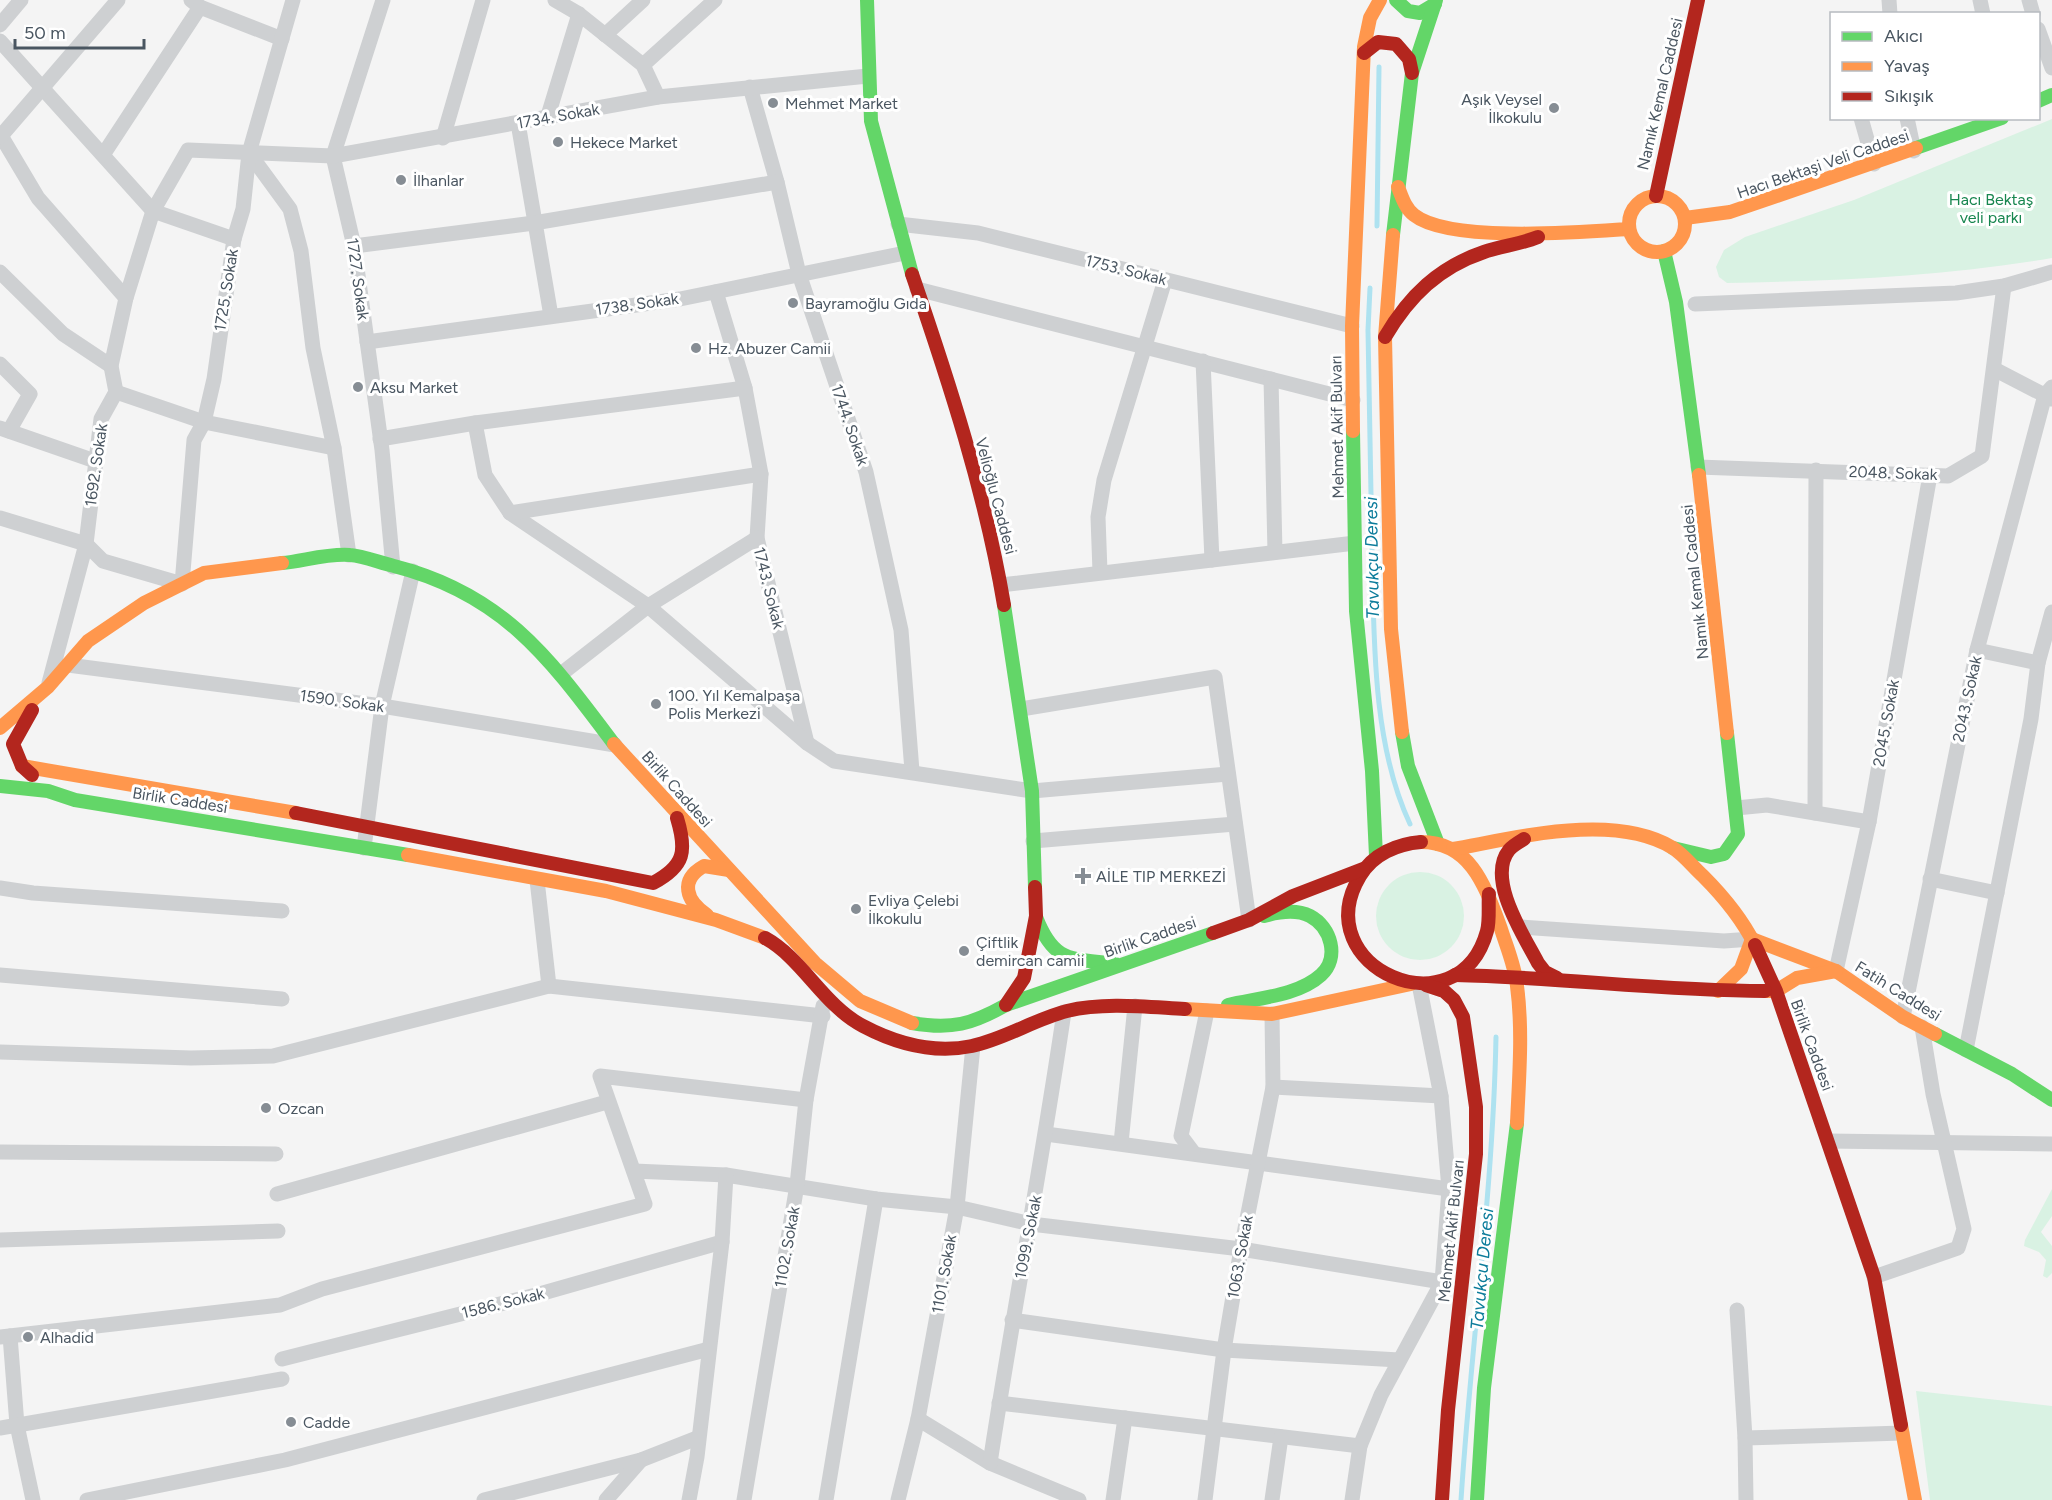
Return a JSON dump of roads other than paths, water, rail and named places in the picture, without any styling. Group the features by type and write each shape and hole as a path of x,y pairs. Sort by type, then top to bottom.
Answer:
{"main road":[{"name":"Velioğlu Caddesi","path":"867,0 868,76 872,121 905,252 946,376 994,548 1021,709 1032,790 1036,916 1024,978 1006,1005"},
{"name":"Mehmet Akif Bulvarı","path":"1376,856 1372,771 1356,611 1352,326 1364,53 1370,18 1380,0"},
{"path":"1396,0 1408,11 1419,13 1435,2"},
{"name":"Namık Kemal Caddesi","path":"1656,196 1698,0"},
{"path":"1435,2 1412,73 1398,187 1385,337 1390,629 1397,699 1408,766 1438,844"},
{"path":"1364,53 1378,42 1396,44 1409,59 1412,73"},
{"name":"Hacı Bektaşi Veli Caddesi","path":"1685,218 1730,212 1914,151 1997,120"},
{"path":"1398,187 1407,209 1423,221 1448,228 1543,235 1629,229"},
{"path":"1656,196 1668,198 1676,203 1685,218 1683,235 1672,248 1664,251 1655,252 1639,246 1629,229 1630,213 1635,205 1642,200 1656,196"},
{"path":"1385,337 1411,296 1432,278 1456,264 1487,251 1522,244 1543,235"},
{"name":"Namık Kemal Caddesi","path":"1664,251 1676,302 1698,467 1738,834 1724,854 1711,857 1673,848"},
{"path":"1676,302 1680,305 1695,304"},
{"name":"Birlik Caddesi","path":"0,728 48,687 88,641 144,603 204,573 350,555 413,571 463,590 516,627 561,674 615,745 675,813 815,963 860,1001 906,1022 941,1028 981,1019 1006,1005 1249,920 1293,896 1363,869"},
{"path":"48,687 15,738 15,751 22,766 48,791"},
{"path":"22,766 367,825 653,883 671,874 682,858 685,840 675,813"},
{"name":"Birlik Caddesi","path":"0,786 48,791 75,800 606,891 716,920 756,933 779,946 823,994 860,1025 903,1045 940,1049 973,1046 1064,1012 1135,1006 1272,1014 1418,984"},
{"name":"Birlik Caddesi","path":"1453,849 1560,831 1600,829 1641,836 1673,848 1716,889 1752,939 1776,991 1874,1277 1916,1500"},
{"path":"1530,837 1506,849 1503,859 1506,899 1538,963 1545,972 1557,978"},
{"path":"1477,1500 1484,1388 1516,1147 1521,1080 1515,976 1481,876 1469,861 1453,849 1438,844 1411,842 1390,848 1376,856 1363,869 1350,895 1348,919 1354,943 1368,963 1387,977 1418,984 1455,975 1515,976 1718,991 1776,991 1797,978 1836,971"},
{"path":"716,920 691,905 687,893 689,879 693,873 704,866 729,870"},
{"path":"1455,975 1479,954 1488,935 1492,915 1489,894"},
{"path":"1207,1011 1301,986 1320,976 1330,964 1332,946 1328,933 1311,917 1298,912 1274,913 1249,920"},
{"path":"1036,916 1049,946 1081,959 1119,964"},
{"path":"1718,991 1736,978 1745,967 1752,939"},
{"name":"Fatih Caddesi","path":"1752,939 1836,971 1903,1017 2012,1074 2052,1100"},
{"name":"Mehmet Akif Bulvarı","path":"1418,984 1444,991 1454,1000 1463,1017 1476,1107 1476,1154 1448,1410 1442,1500"}],"street":[{"path":"0,25 21,0"},
{"path":"118,0 44,89 0,136 38,198 126,298"},
{"name":"1725. Sokak","path":"182,584 194,440 204,422 214,379 234,239 243,210 249,153 293,0"},
{"path":"333,156 383,0"},
{"path":"443,138 483,0"},
{"path":"555,0 579,14 643,65 658,97"},
{"path":"605,35 643,0"},
{"path":"643,65 715,0"},
{"path":"103,155 196,4 282,39"},
{"path":"547,119 579,14"},
{"path":"2040,35 2052,69"},
{"path":"0,41 153,211 234,239"},
{"name":"1734. Sokak","path":"153,211 188,150 333,156 443,138 658,97 868,76"},
{"name":"1744. Sokak","path":"750,87 777,182 799,274 866,472 901,630 912,771"},
{"path":"1862,120 1874,164"},
{"path":"1906,120 1914,151"},
{"path":"518,123 551,316"},
{"path":"249,153 290,209 301,251 313,348 334,448 350,555"},
{"name":"1727. Sokak","path":"333,156 354,246 380,439 393,567"},
{"path":"354,246 534,223 777,182"},
{"path":"153,211 126,298 111,366 116,392 204,422 334,448"},
{"name":"1753. Sokak","path":"898,224 978,233 1352,326"},
{"name":"1738. Sokak","path":"367,342 716,292 905,252"},
{"path":"0,272 63,334 111,366"},
{"path":"1695,304 1956,293 2004,286 2052,272"},
{"path":"1100,572 1098,517 1104,480 1165,280"},
{"name":"2048. Sokak","path":"1698,467 1948,476 1982,456 2004,286"},
{"path":"917,289 1353,400"},
{"name":"1743. Sokak","path":"716,292 745,388 761,474 757,538 807,743"},
{"path":"1203,362 1212,560"},
{"path":"0,364 30,394 5,430 95,461"},
{"path":"1994,369 2050,394"},
{"path":"1271,379 1275,552"},
{"path":"380,439 475,423 745,388"},
{"name":"1692. Sokak","path":"48,687 86,544 101,419 116,392"},
{"name":"2043. Sokak","path":"1903,1017 1977,650 2050,394"},
{"path":"475,423 485,475 510,513 648,606 807,743 834,761 1032,790 1228,774"},
{"path":"1815,813 1816,470"},
{"path":"510,513 761,474"},
{"name":"2045. Sokak","path":"1836,971 1869,822 1930,475"},
{"path":"0,518 86,544 103,561 182,584"},
{"path":"561,674 648,606 757,538"},
{"path":"1001,585 1355,543"},
{"path":"364,848 382,706 413,571"},
{"path":"1965,1050 2031,719 2038,663 2052,612"},
{"path":"1977,650 2038,663"},
{"name":"1590. Sokak","path":"68,665 382,706 615,745"},
{"path":"1021,709 1215,677 1249,920"},
{"path":"1736,808 1767,805 1869,822"},
{"path":"1033,841 1235,824"},
{"path":"1930,879 1996,893"},
{"path":"537,880 549,986"},
{"path":"0,888 33,893 282,911"},
{"path":"1521,927 1724,941 1752,939"},
{"path":"0,975 282,999"},
{"path":"1352,1500 1360,1446 1380,1395 1442,1282 1449,1189 1442,1096 1418,984"},
{"path":"0,1052 191,1058 273,1056 549,986 823,1016"},
{"name":"1102. Sokak","path":"744,1500 797,1185 806,1100 823,1016 823,994"},
{"path":"1121,1143 1135,1006"},
{"path":"1193,1152 1181,1136 1207,1011"},
{"name":"1099. Sokak","path":"990,1463 1012,1320 1046,1134 1064,1012"},
{"name":"1063. Sokak","path":"1205,1500 1224,1350 1273,1086 1272,1014"},
{"path":"1874,1277 1958,1248 1964,1229 1946,1142 1933,1094 1922,1028"},
{"name":"1101. Sokak","path":"898,1500 918,1419 957,1207 973,1046"},
{"path":"33,1500 17,1425 5,1336 280,1305 322,1289 645,1204 607,1102 600,1076 806,1100"},
{"path":"1273,1086 1442,1096"},
{"path":"277,1194 607,1102"},
{"path":"1046,1134 1193,1152 1257,1164 1449,1189"},
{"path":"1828,1141 2052,1144"},
{"path":"0,1152 276,1154"},
{"path":"634,1171 726,1175 876,1199 957,1207 1030,1224 1241,1249 1442,1282"},
{"path":"689,1500 697,1456 723,1242 726,1175"},
{"path":"826,1500 876,1199"},
{"path":"0,1240 278,1231"},
{"name":"1586. Sokak","path":"282,1359 536,1295 723,1242"},
{"path":"1737,1310 1745,1438 1746,1500"},
{"path":"1012,1320 1224,1350 1399,1360"},
{"path":"87,1500 285,1460 709,1348"},
{"path":"0,1428 282,1380"},
{"path":"999,1403 1360,1446"},
{"path":"1113,1500 1125,1418"},
{"path":"918,1419 990,1463 1079,1500"},
{"path":"1745,1438 1902,1433"},
{"path":"1272,1500 1281,1437"},
{"path":"484,1500 641,1460 698,1438"},
{"path":"606,1500 641,1460"},
{"path":"615,1500 621,1483"}],"waterway":[{"name":"Tavukçu Deresi","path":"1377,226 1379,67"},
{"name":"Tavukçu Deresi","path":"1370,288 1368,330 1375,653 1382,725 1388,759 1410,824"},
{"name":"Tavukçu Deresi","path":"1461,1500 1491,1153 1496,1037"}],"place":[{"name":"Mehmet Market","path":"773,103"},
{"name":"Aşık Veysel İlkokulu","path":"1554,108"},
{"name":"Hekece Market","path":"558,142"},
{"name":"İlhanlar","path":"401,180"},
{"name":"Bayramoğlu Gıda","path":"793,303"},
{"name":"Hz. Abuzer Camii","path":"696,348"},
{"name":"Aksu Market","path":"358,387"},
{"name":"100. Yıl Kemalpaşa Polis Merkezi","path":"656,704"},
{"name":"AİLE TIP MERKEZİ","path":"1083,876"},
{"name":"Evliya Çelebi İlkokulu","path":"856,909"},
{"name":"Çiftlik demircan camii","path":"964,951"},
{"name":"Ozcan","path":"266,1108"},
{"name":"Alhadid","path":"28,1337"},
{"name":"Cadde","path":"291,1422"}],"park label":[{"name":"Hacı Bektaş veli parkı","path":"1991,208"}]}
